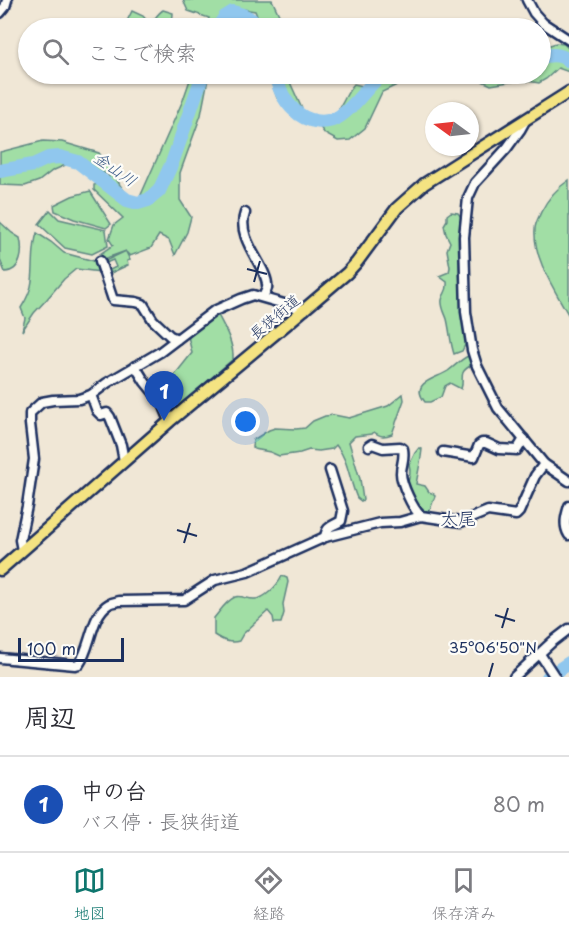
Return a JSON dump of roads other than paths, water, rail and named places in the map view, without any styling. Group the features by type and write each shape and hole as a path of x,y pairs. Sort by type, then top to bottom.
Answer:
{"main road":[{"name":"長狭街道","path":"0,570 170,421 305,310 352,267 388,218 406,199 424,184 569,92"}],"street":[{"path":"0,14 7,0"},
{"path":"527,0 538,18"},
{"path":"551,28 569,40"},
{"path":"525,120 514,139 479,177 471,190 466,206 464,237 466,312 477,366 498,408 544,464 569,481"},
{"path":"245,213 243,223 248,244 266,283 267,289 263,297"},
{"path":"100,261 113,300 142,304 153,320 170,336 177,339"},
{"path":"22,550 20,540 34,459 30,413 42,402 79,399 91,395 160,352 214,311 253,295 305,310"},
{"path":"135,366 163,404 170,421"},
{"path":"91,395 97,411 101,415 108,414 110,417 121,445 124,461"},
{"path":"443,452 474,457 482,443 499,450 517,450 524,439"},
{"path":"369,446 372,444 383,448 400,447 403,449 404,463 400,470 404,487 416,512 421,516"},
{"path":"0,658 79,664 98,614 109,604 119,601 184,600 214,580 247,572 325,537 380,523 400,522 421,516 461,522 488,512 516,515 535,476 544,464"},
{"path":"325,537 326,530 341,521 343,511 330,470"},
{"path":"569,506 565,520 569,535"},
{"path":"514,677 569,629"},
{"path":"540,654 555,677"}],"waterway":[{"name":"金山川","path":"224,18 233,12 249,18"},
{"name":"金山川","path":"551,56 569,61"},
{"name":"金山川","path":"0,171 60,157 78,162 127,200 138,203 148,200 159,191 172,163 200,84"},
{"name":"金山川","path":"278,84 287,102 294,110 310,120 322,122 334,119 346,111 372,84"},
{"path":"548,677 569,663"}],"place":[{"name":"中の台","path":"164,421"}],"district":[{"name":"太尾","path":"458,517"}]}
